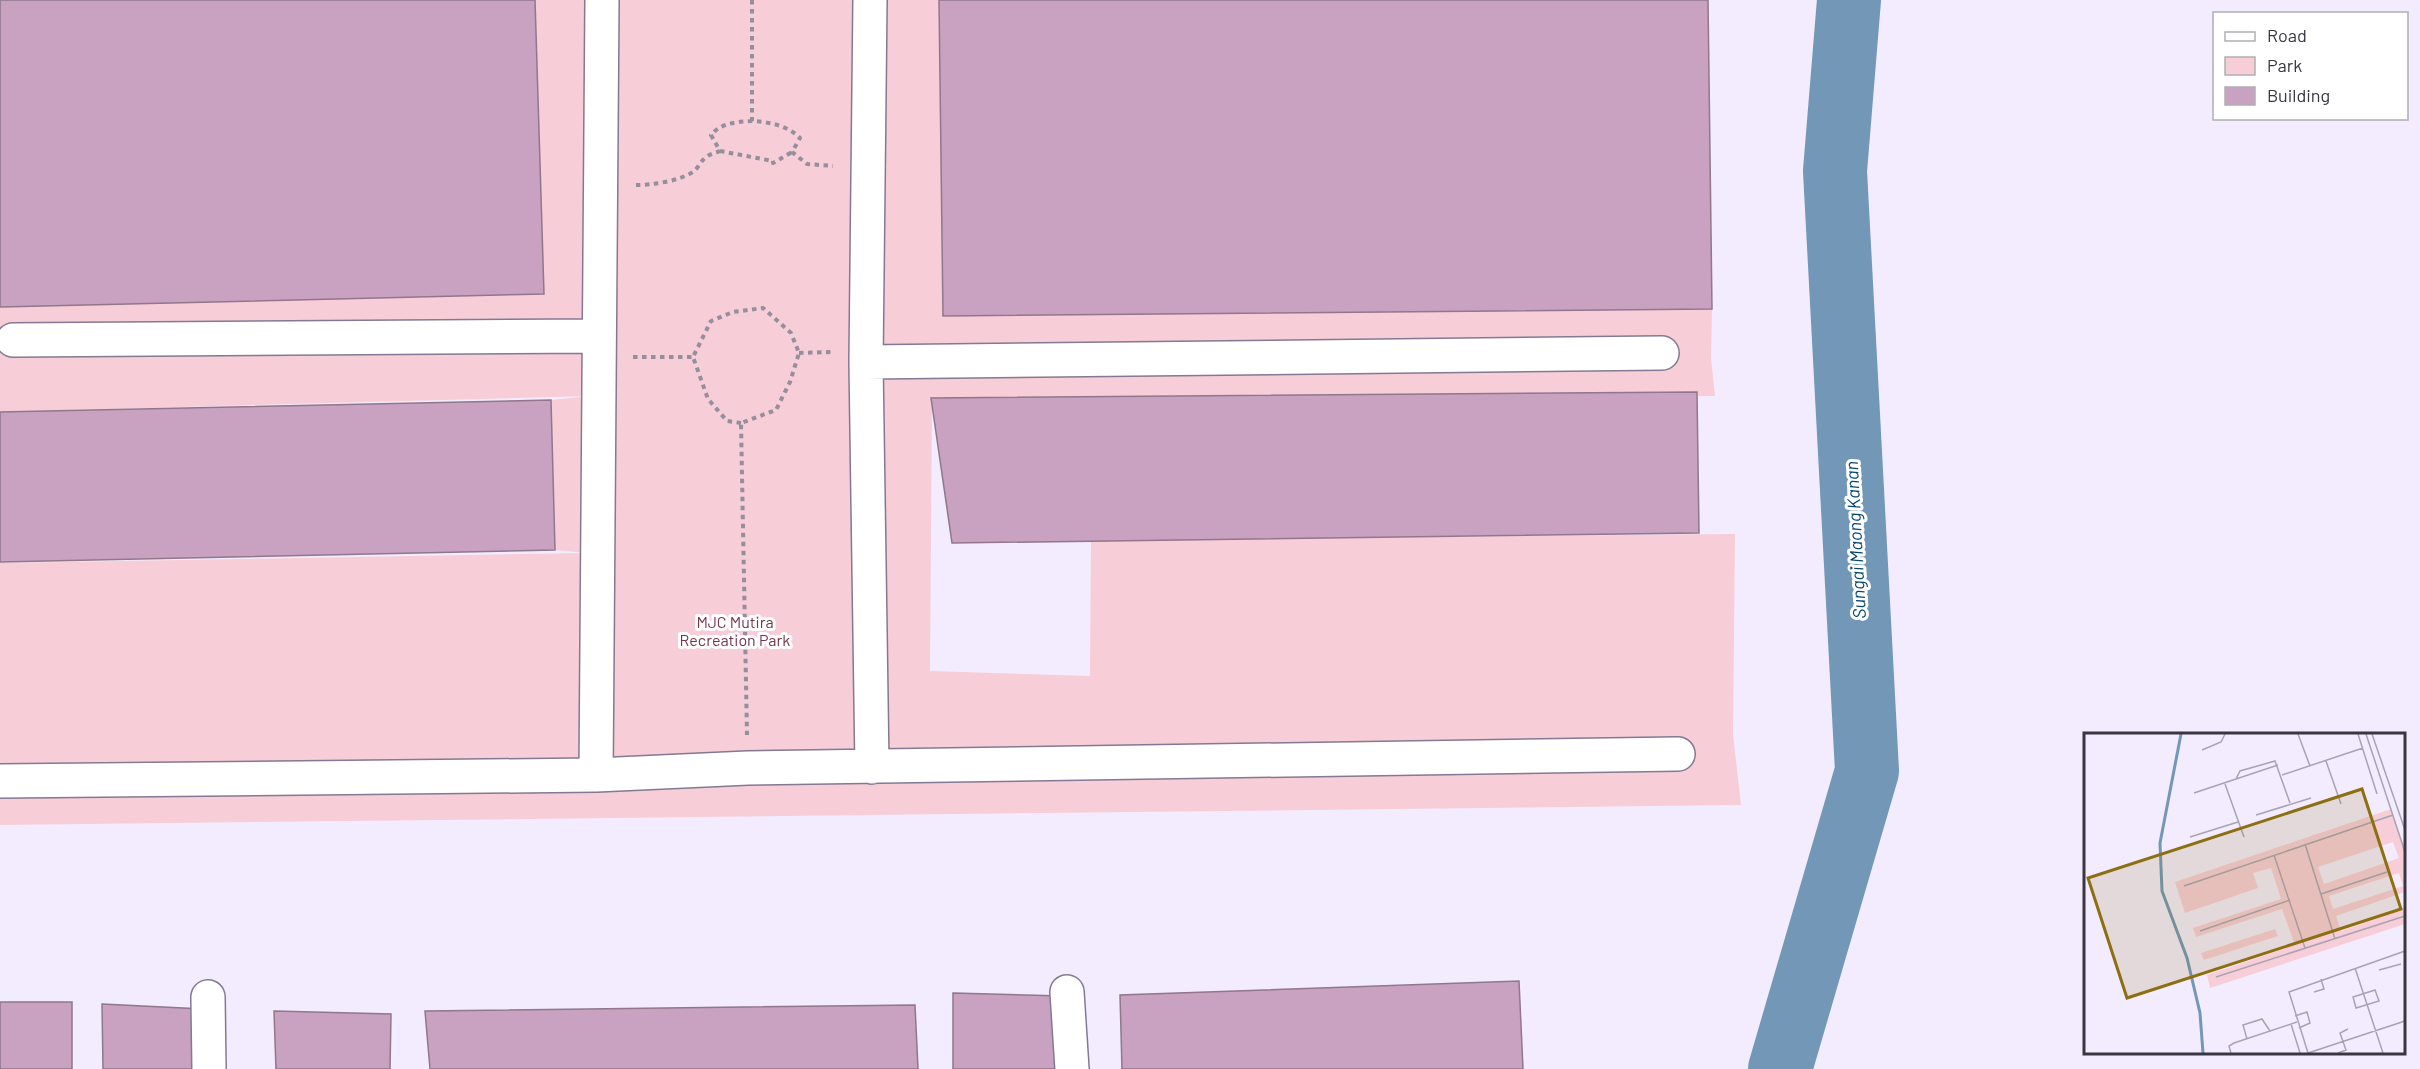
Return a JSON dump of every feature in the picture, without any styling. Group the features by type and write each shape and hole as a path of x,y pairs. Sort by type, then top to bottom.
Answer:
{"street":[{"path":"596,775 602,0"},
{"path":"870,0 867,362 872,767"},
{"path":"13,340 599,347"},
{"path":"867,362 1662,353"},
{"path":"0,781 596,775 748,768 1678,754"},
{"path":"1067,992 1072,1069"},
{"path":"208,997 209,1069"}],"path":[{"path":"752,0 752,121"},
{"path":"601,184 650,185 679,179 696,170 704,158 720,151 773,161 773,163 792,152 800,138 792,130 768,122 735,122 717,128 711,135 720,151"},
{"path":"792,152 807,164 837,166 868,164"},
{"path":"763,308 791,333 799,353 790,382 776,410 741,423 727,421 708,399 693,357 711,321 733,312 763,308"},
{"path":"599,347 693,357"},
{"path":"741,423 748,768"}],"green space":[{"name":"MJC Mutira Recreation Park","path":"535,0 939,0 944,316 1712,309 1711,358 1715,396 932,398 930,671 1090,676 1091,540 1735,534 1733,734 1741,805 0,825 0,563 587,553 555,550 551,400 590,396 0,412 0,299 544,294 0,132 538,121"}],"building":[{"path":"0,0 535,0 544,294 0,307"},
{"path":"939,0 1708,0 1712,309 943,316"},
{"path":"1697,392 1699,533 952,543 931,398"},
{"path":"551,400 555,550 0,562 0,412"},
{"path":"1519,981 1523,1069 1122,1069 1120,995"},
{"path":"953,993 1061,996 1062,1069 953,1069"},
{"path":"0,1002 72,1002 72,1069 0,1069"},
{"path":"102,1004 203,1009 202,1069 103,1069"},
{"path":"915,1005 918,1069 430,1069 425,1011"},
{"path":"274,1011 391,1014 390,1069 276,1069"}],"waterway":[{"name":"Sungai Maong Kanan","path":"1780,1069 1867,771 1835,171 1849,0"}]}
